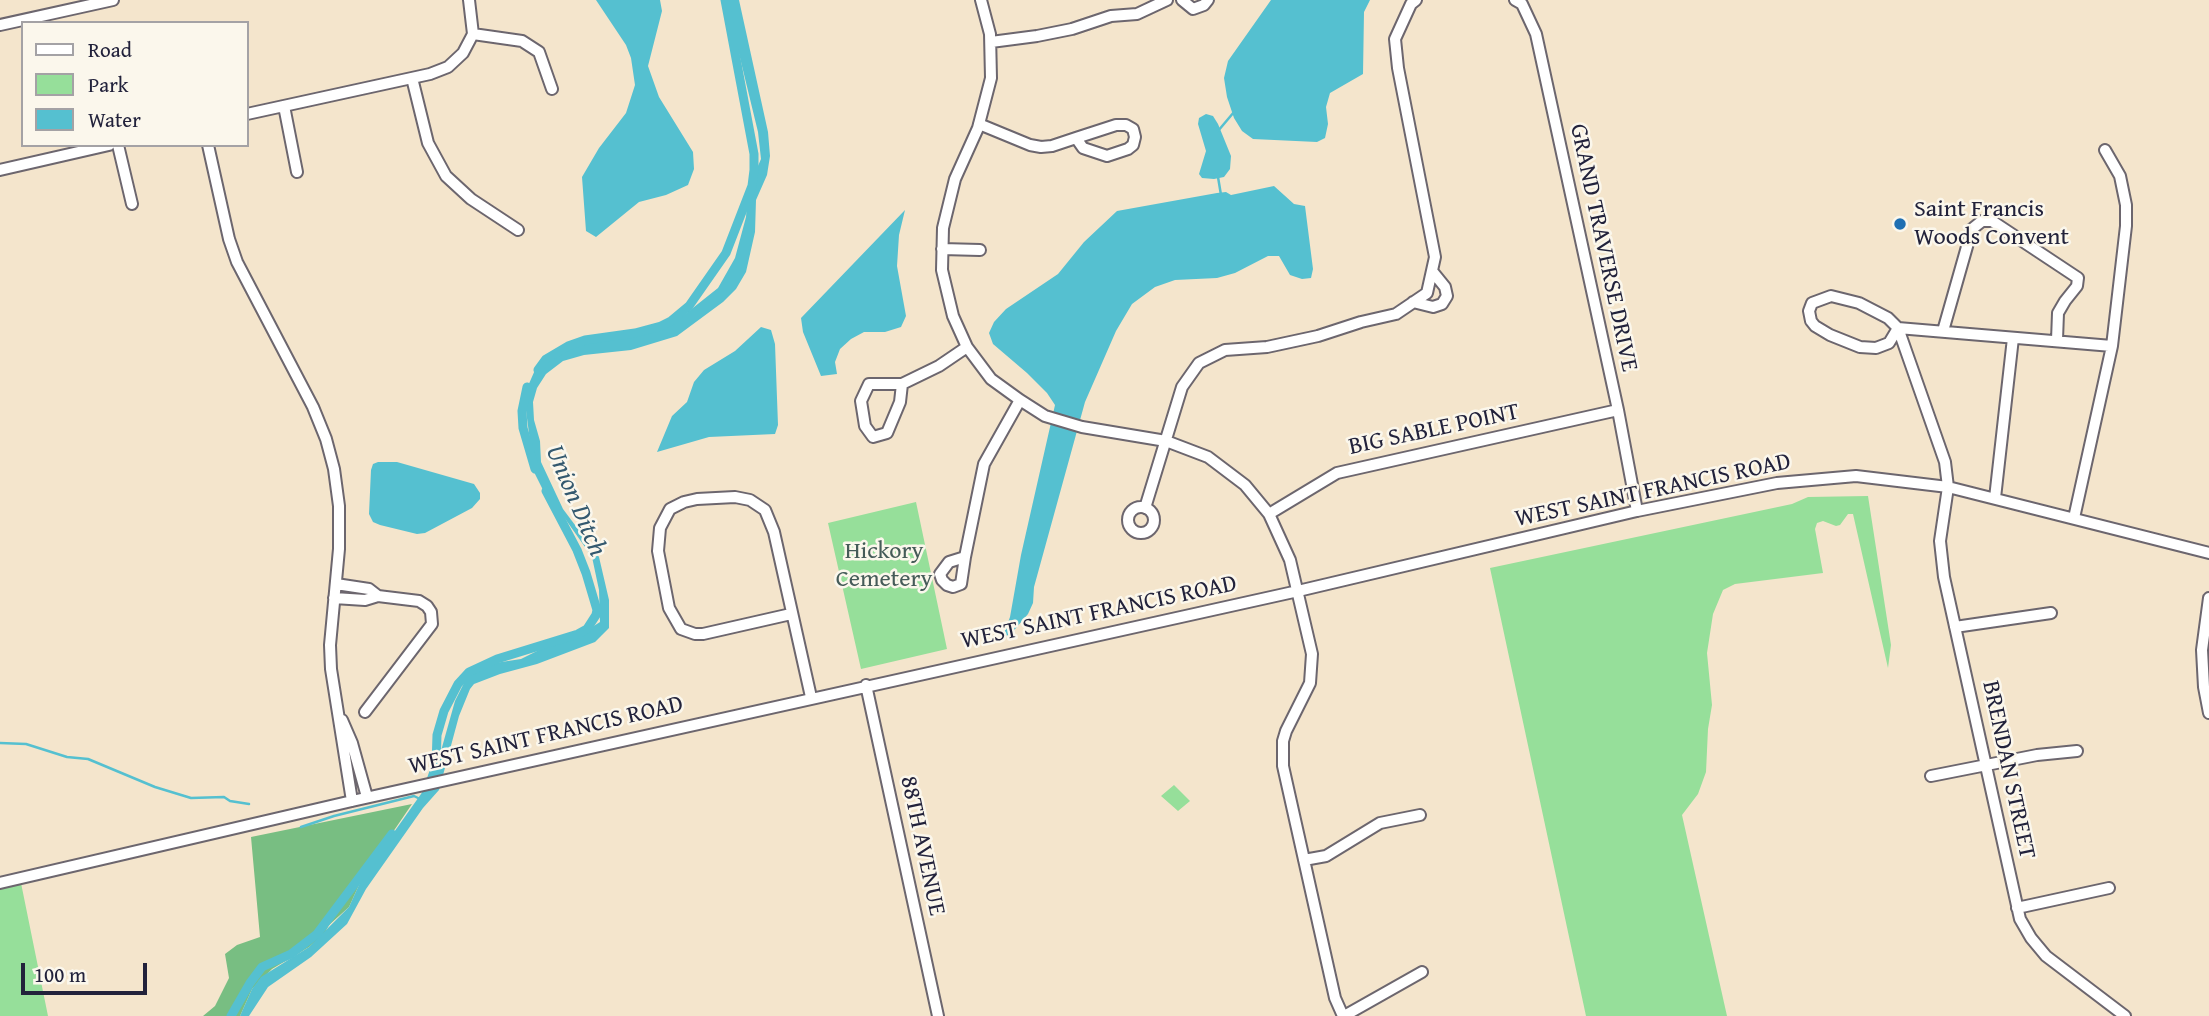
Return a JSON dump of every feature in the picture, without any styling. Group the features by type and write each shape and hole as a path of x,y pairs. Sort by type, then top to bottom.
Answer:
{"street":[{"path":"0,25 82,3 113,0"},
{"path":"248,114 437,72 453,63 463,53 473,34 469,0"},
{"path":"981,0 991,42 991,78 979,124 955,179 943,228 942,270 953,316 967,348 991,379 1045,415 1082,427 1166,441 1208,457 1245,485 1269,514 1290,560 1311,647 1312,671 1307,691 1286,731 1281,757 1335,998 1343,1016 1422,972"},
{"path":"991,42 1072,29 1111,16 1137,14 1167,0"},
{"path":"1182,0 1194,9 1208,0"},
{"path":"1145,508 1182,387 1199,363 1225,350 1267,347 1396,314 1426,293 1435,257 1398,68 1395,39 1411,4 1416,0"},
{"name":"GRAND TRAVERSE DRIVE","path":"1516,0 1521,4 1536,34 1618,410 1637,511"},
{"path":"473,34 522,41 539,52 552,89"},
{"path":"412,78 428,143 442,170 465,194 518,230"},
{"path":"284,106 298,172"},
{"path":"979,124 1041,147 1116,125 1126,125 1133,129 1135,137 1133,145 1128,149 1107,156 1083,148 1076,138"},
{"path":"0,170 101,147"},
{"path":"118,147 132,204"},
{"path":"208,147 229,239 237,262 313,407 326,439 334,470 339,506 339,549 330,645 352,801"},
{"path":"2074,517 2118,308 2126,205 2120,176 2105,149"},
{"path":"1943,331 1972,229 1982,221 1992,221 2078,278 2077,286 2058,313 2057,340"},
{"path":"943,249 979,250"},
{"path":"1413,302 1433,307 1442,304 1447,296 1445,286 1432,271"},
{"path":"1898,328 1889,344 1877,348 1860,347 1815,326 1809,311 1812,303 1831,296 1859,303 1888,318 1898,328 2112,346"},
{"name":"BRENDAN STREET","path":"1898,328 1945,462 1948,487 1940,541 1944,577 2017,908 2024,928 2039,949 2125,1016"},
{"path":"1995,498 2013,338"},
{"path":"902,384 900,402 887,433 873,437 865,426 861,401 869,384 902,384 939,366 967,348"},
{"path":"965,557 984,464 1020,400"},
{"name":"BIG SABLE POINT","path":"1269,514 1337,473 1618,410"},
{"name":"WEST SAINT FRANCIS ROAD","path":"0,883 367,797 1298,591 1637,511 1777,482 1812,478 1887,478 1948,487 2074,517 2209,554"},
{"path":"792,614 703,634 681,629 669,608 658,551 660,528 670,509 697,499 735,497 750,500 765,510 774,532 811,697"},
{"path":"336,584 369,589 378,596"},
{"path":"334,598 365,600 378,596 419,601 427,606 432,624 365,712"},
{"path":"2209,598 2202,650 2209,713"},
{"path":"1955,627 2051,612"},
{"name":"88TH AVENUE","path":"866,685 938,1016"},
{"path":"339,715 352,743 367,797"},
{"path":"1931,776 2037,755 2077,751"},
{"path":"1304,860 1326,856 1380,824 1420,815"},
{"path":"2017,908 2109,888"}],"green space":[{"path":"1868,496 1891,645 1888,668 1853,514 1848,514 1840,525 1836,526 1823,521 1817,523 1815,529 1823,573 1735,584 1723,590 1713,614 1707,653 1712,705 1706,772 1698,794 1682,815 1727,1016 1586,1016 1490,568 1792,504 1808,497"},
{"name":"Hickory Cemetery","path":"916,502 947,649 861,669 828,523"},
{"path":"1174,785 1190,801 1178,811 1161,796"},
{"path":"412,804 363,876 349,907 329,925 324,934 309,947 272,969 252,989 240,1016 203,1016 215,1006 229,978 225,954 237,945 260,937 251,837"},
{"path":"21,883 48,1016 0,1016 0,888"}],"water":[{"path":"596,0 660,0 662,11 648,66 659,97 693,152 694,169 688,185 666,195 639,202 596,237 586,231 582,177 599,148 626,113 635,85 626,45"},
{"path":"726,0 739,0 768,132 770,156 767,175 756,200 755,232 746,272 736,289 723,302 677,336 631,350 584,355 563,361 546,374 537,388 533,402 541,462 563,509 599,557 609,600 609,628 595,642 474,684 459,716 439,790 423,808 366,889 347,924 311,957 268,987 249,1016 240,1016 252,989 261,977 309,947 349,907 363,876 421,794 437,765 455,701 467,677 495,663 521,659 553,643 583,633 600,622 599,590 592,557 545,494 534,472 524,395 535,370 542,362 556,354 577,344 654,330 684,315 718,288 735,258 746,217 748,189 761,159 758,132"},
{"path":"1271,0 1370,0 1364,12 1363,74 1330,93 1326,107 1328,124 1325,138 1317,142 1253,139 1242,131 1227,97 1224,78 1228,61"},
{"path":"1206,114 1213,116 1218,124 1231,156 1230,169 1224,177 1202,178 1199,174 1206,151 1198,124 1199,118"},
{"path":"1274,186 1294,204 1305,206 1313,269 1311,278 1302,279 1290,275 1279,256 1268,256 1235,273 1217,278 1175,280 1155,287 1132,304 1116,331 1085,402 1034,587 1033,603 1028,614 1010,635 1003,636 1010,617 1021,555 1055,405 1027,373 993,344 989,333 994,322 1006,309 1058,274 1084,242 1117,211 1217,193 1226,192 1231,195"},
{"path":"905,210 899,235 897,266 906,316 901,327 885,332 864,332 851,339 840,349 835,362 837,374 821,376 803,332 801,318"},
{"path":"761,327 771,330 775,344 778,425 775,434 709,437 657,452 672,416 687,402 694,382 704,370 735,351"},
{"path":"397,462 474,484 480,493 480,499 472,508 425,533 417,534 380,525 373,522 369,514 371,470 373,464"}],"waterway":[{"name":"Union Ditch","path":"538,370 546,359 568,346 585,340 635,333 671,321 689,306 726,253 752,186 754,154 725,0"},
{"path":"1218,131 1234,112"},
{"path":"1218,177 1221,195"},
{"name":"Union Ditch","path":"527,387 522,411 523,428 535,469"},
{"name":"Union Ditch","path":"430,783 436,766 437,735 444,711 458,684 469,672 497,659 578,634 587,629 596,615 597,610 577,550 546,491"},
{"path":"0,743 26,744 67,757 88,759 155,787 191,798 224,797 230,801 249,804"},
{"path":"301,827 414,796 418,798"},
{"name":"Union Ditch","path":"231,1016 262,967 291,954 317,934 392,834"}],"place":[{"name":"Saint Francis Woods Convent","path":"1900,224"}]}
